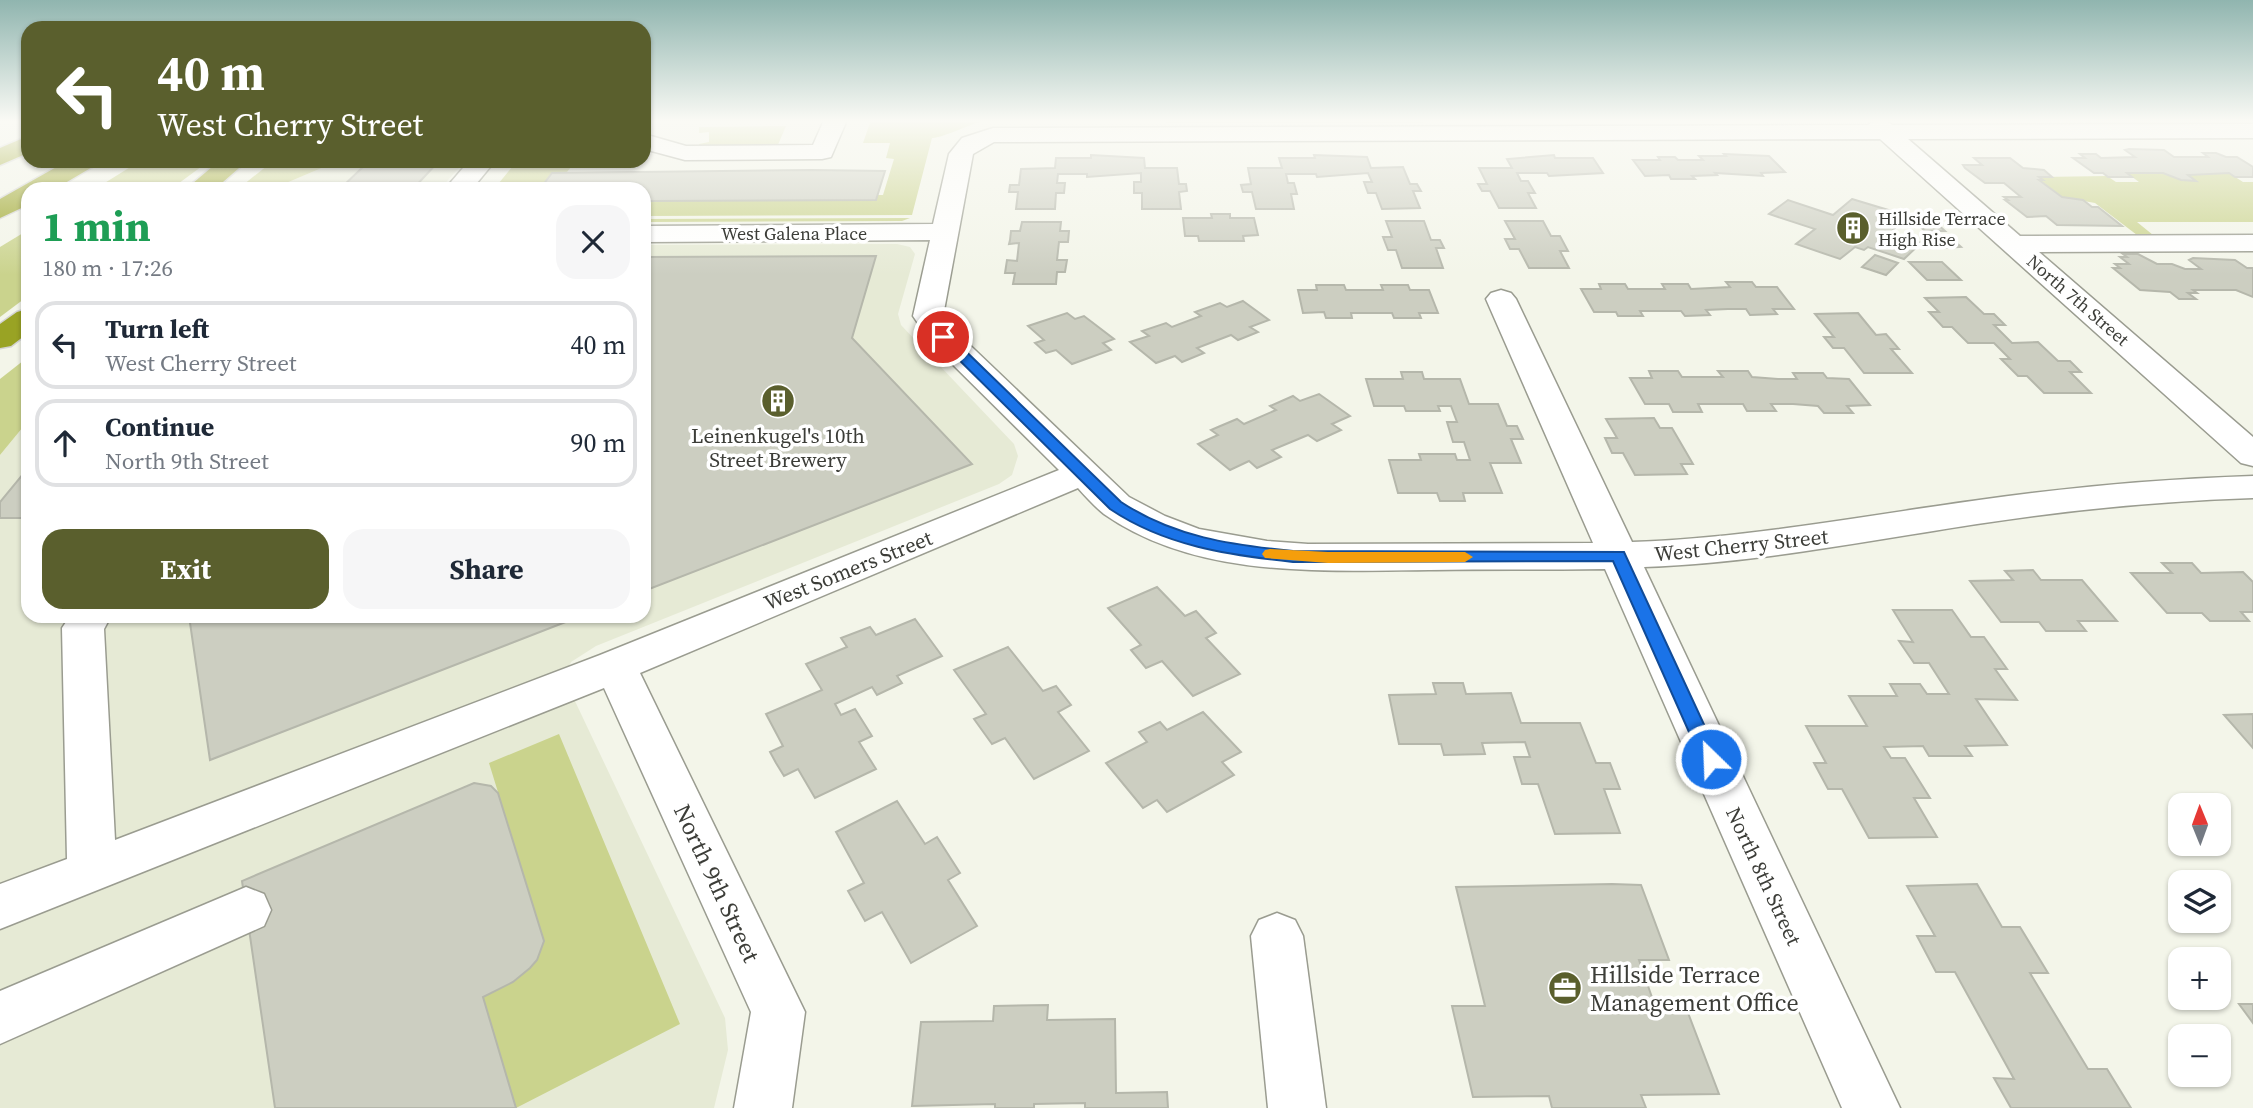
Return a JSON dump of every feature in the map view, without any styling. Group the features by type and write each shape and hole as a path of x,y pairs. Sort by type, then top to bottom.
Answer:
{"highway":[{"path":"48,182 66,172"},
{"path":"0,210 21,198"},
{"path":"0,339 21,323"}],"street":[{"path":"957,172 928,316 943,337 1080,474"},
{"name":"North 7th Street","path":"1932,172 2253,454"},
{"name":"West Galena Place","path":"651,234 943,232"},
{"path":"2015,244 2253,243"},
{"name":"North 8th Street","path":"1501,299 1871,1108"},
{"name":"West Cherry Street","path":"1080,474 1140,522 1190,541 1244,552 1328,558 1618,556 1776,544 1976,512 2120,494 2253,486"},
{"name":"West Somers Street","path":"0,907 615,666 1080,474"},
{"path":"86,623 83,628 92,870"},
{"name":"North 9th Street","path":"615,666 778,1012 763,1108"},
{"path":"0,1018 246,910"},
{"path":"1278,936 1297,1108"}],"shaded area":[{"path":"313,172 455,172 446,182 288,182"},
{"path":"897,244 910,247 915,254 898,314 901,325 1014,444 1018,456 1012,475 999,484 596,646 571,662 565,680 725,1018 728,1050 714,1108 0,1108 0,455 21,430 21,623 651,623 651,245"}],"green space":[{"path":"123,172 194,172 180,182 106,182"},
{"path":"260,172 313,172 288,182 247,182"},
{"path":"508,172 567,172 552,173 545,182 500,182"},
{"path":"890,172 923,172 912,215 651,216 651,201 876,200 877,195 883,195"},
{"path":"2127,173 2163,173 2181,180 2194,181 2188,175 2229,173 2243,182 2253,182 2253,222 2137,222 2153,235 2137,235 2095,203 2062,197 2039,180 2042,179 2040,177 2107,176 2116,182 2139,182"},
{"path":"910,218 902,221 651,222 651,219"},
{"path":"21,234 21,301 0,317 0,247"},
{"path":"21,362 21,430 0,455 0,379"},
{"path":"559,734 680,1024 516,1108 483,997 527,969 544,941 489,763"}],"building":[{"path":"358,172 429,172 419,182 347,182"},
{"path":"885,172 876,200 651,201 651,182 545,182 552,173"},
{"path":"1021,172 1177,172 1179,184 1186,184 1187,191 1179,192 1181,209 1142,209 1142,193 1134,193 1134,182 1141,182 1141,173 1087,177 1087,174 1058,174 1057,183 1065,183 1064,193 1056,193 1055,209 1016,209 1018,192 1009,192 1010,185 1019,185"},
{"path":"1249,172 1405,172 1410,184 1417,184 1421,191 1413,191 1420,208 1382,209 1376,193 1368,193 1364,182 1372,182 1368,173 1317,177 1316,174 1286,174 1288,183 1294,183 1297,194 1291,194 1294,209 1256,209 1252,192 1243,192 1241,185 1251,184"},
{"path":"1481,172 1603,173 1549,176 1547,173 1517,173 1521,181 1528,181 1535,193 1528,193 1536,208 1499,208 1490,191 1482,191 1478,184 1487,184"},
{"path":"1642,172 1785,172 1761,173 1763,176 1715,173 1717,175 1692,176 1695,179 1671,179 1669,175 1645,176"},
{"path":"1970,172 2046,172 2052,177 2039,177 2043,180 2039,180 2062,197 2083,200 2092,207 2098,207 2122,226 2057,225 2046,216 2027,217 2005,200 2008,200 2004,197 2021,197 2004,183 1985,183"},
{"path":"2092,172 2253,172 2253,177 2235,177 2229,173 2188,175 2196,181 2181,180 2163,173 2127,173 2132,177 2108,177 2103,173"},
{"name":"Hillside Terrace High Rise","path":"1852,199 1895,212 1883,222 1897,226 1890,233 1921,243 1904,259 1868,247 1864,250 1855,247 1840,259 1796,244 1815,229 1769,214 1788,200 1833,215"},
{"path":"1211,214 1230,214 1230,218 1254,218 1258,235 1243,236 1244,241 1199,241 1198,236 1185,236 1183,218 1212,218"},
{"path":"1386,221 1424,221 1431,240 1440,240 1444,248 1436,248 1443,268 1402,268 1396,250 1388,250 1383,237 1392,237"},
{"path":"1505,221 1543,221 1551,236 1560,236 1568,251 1560,251 1569,268 1529,268 1519,249 1510,249 1505,239 1515,239"},
{"path":"1022,222 1061,222 1060,231 1069,231 1068,242 1059,242 1057,260 1067,260 1065,272 1057,272 1056,284 1013,284 1015,273 1005,273 1007,260 1017,261 1019,243 1009,244 1011,231 1020,231"},
{"path":"1915,222 1935,222 1945,231 1925,231"},
{"path":"1932,238 1951,238 1961,247 1942,248"},
{"path":"2123,254 2138,254 2157,264 2172,264 2185,269 2201,269 2189,260 2193,258 2235,260 2247,268 2253,268 2253,297 2236,290 2193,290 2197,293 2188,293 2196,299 2179,299 2170,292 2140,290 2113,268 2120,268 2115,264 2129,264 2120,257 2127,257"},
{"path":"1875,255 1898,263 1886,275 1862,267"},
{"name":"Leinenkugel's 10th Street Brewery","path":"876,256 852,338 972,464 651,588 651,257"},
{"path":"1909,262 1942,262 1961,280 1927,280"},
{"path":"1726,282 1752,282 1756,287 1777,287 1794,309 1773,309 1777,314 1750,315 1746,309 1728,309 1706,310 1710,315 1685,316 1681,311 1640,311 1643,316 1618,316 1616,312 1594,312 1581,289 1601,289 1599,284 1625,284 1628,289 1665,289 1662,284 1688,284 1691,289 1730,287"},
{"path":"1316,285 1344,285 1346,290 1383,290 1381,285 1408,285 1410,290 1429,290 1438,313 1419,313 1421,318 1394,318 1392,313 1351,313 1352,318 1326,318 1324,312 1303,313 1298,290 1317,290"},
{"path":"1966,297 1984,314 1994,314 2005,325 1994,325 2012,343 2038,342 2058,361 2070,361 2081,372 2070,372 2091,393 2044,393 2027,376 2018,376 2001,359 2010,359 1994,343 1968,343 1952,327 1943,327 1929,312 1939,312 1925,298"},
{"path":"1243,301 1269,320 1250,327 1258,332 1238,340 1231,335 1197,348 1204,353 1182,362 1175,356 1156,363 1130,342 1149,336 1142,331 1166,323 1172,327 1201,316 1195,312 1220,303 1227,307"},
{"path":"1067,313 1075,319 1084,316 1114,339 1103,343 1111,350 1072,364 1056,350 1046,353 1035,343 1044,340 1028,326"},
{"path":"1858,313 1876,335 1886,334 1899,349 1891,349 1912,373 1864,373 1844,348 1833,348 1824,337 1834,337 1815,314"},
{"path":"1649,371 1678,371 1682,377 1723,377 1718,371 1748,371 1752,377 1778,379 1797,379 1793,373 1823,373 1827,378 1849,379 1870,405 1847,406 1853,413 1824,413 1818,406 1793,404 1771,404 1776,411 1747,411 1743,404 1698,404 1702,412 1673,412 1669,404 1645,404 1630,378 1652,378"},
{"path":"1401,372 1422,372 1424,379 1460,379 1469,404 1498,404 1507,426 1517,426 1523,439 1511,439 1521,463 1490,463 1502,493 1463,493 1465,501 1440,501 1437,493 1398,493 1389,460 1421,460 1419,454 1455,454 1457,460 1470,460 1464,442 1453,442 1447,422 1457,422 1451,406 1438,406 1440,411 1406,411 1404,406 1374,406 1366,379 1403,379"},
{"path":"1319,394 1350,416 1332,424 1341,430 1317,441 1308,435 1272,450 1281,457 1257,468 1249,461 1230,470 1198,444 1218,435 1211,430 1237,419 1244,424 1276,410 1270,406 1293,396 1300,401"},
{"path":"1654,418 1660,428 1672,428 1693,464 1681,464 1687,474 1635,475 1623,453 1612,453 1605,438 1617,438 1606,419"},
{"path":"21,476 21,518 0,518 0,502"},
{"path":"2162,563 2192,563 2201,573 2243,572 2253,582 2253,612 2241,612 2249,621 2210,621 2202,613 2167,613 2131,573 2172,573"},
{"path":"2033,570 2041,580 2082,580 2117,621 2078,621 2086,631 2046,631 2039,622 2001,622 1970,581 2013,580 2005,571"},
{"path":"1157,587 1185,616 1196,611 1216,633 1206,638 1240,674 1193,696 1162,661 1146,668 1131,650 1141,645 1108,608"},
{"path":"1893,610 1952,610 1971,637 1984,637 2007,669 1995,669 2017,700 1976,699 2007,745 1965,746 1972,756 1929,756 1923,746 1884,747 1891,758 1905,758 1930,798 1914,798 1937,837 1869,838 1842,789 1828,789 1814,763 1826,763 1806,726 1867,726 1849,696 1897,696 1890,684 1920,684 1927,694 1949,694 1929,663 1914,663 1899,641 1913,642"},
{"path":"915,619 942,656 897,676 902,683 877,695 872,687 835,704 841,715 855,709 872,736 859,742 876,769 815,798 798,769 784,776 776,763 770,752 783,746 766,714 822,690 806,664 847,647 841,638 870,627 876,635"},
{"path":"190,623 563,623 210,760"},
{"path":"1008,647 1043,691 1056,686 1071,705 1058,712 1089,751 1034,779 1005,738 992,744 974,719 986,714 954,670"},
{"path":"1433,683 1463,683 1466,694 1511,693 1521,723 1580,723 1596,763 1610,763 1620,789 1604,789 1620,833 1555,834 1538,784 1522,784 1514,757 1530,757 1525,742 1482,743 1485,754 1444,755 1441,744 1399,744 1389,695 1436,694"},
{"path":"1203,712 1241,752 1222,762 1234,775 1167,812 1157,800 1143,808 1106,763 1147,742 1139,732 1160,722 1167,730"},
{"path":"2253,714 2253,748 2224,715"},
{"path":"474,783 491,786 498,793 544,941 537,960 530,968 513,982 483,997 516,1108 275,1108 242,881"},
{"path":"897,801 925,844 937,837 960,873 948,880 977,926 911,963 882,912 865,921 848,891 864,883 836,832"},
{"path":"1977,884 2002,927 2020,927 2048,973 2030,973 2088,1069 2107,1069 2131,1108 2011,1108 1994,1078 2014,1079 1955,972 1936,972 1917,936 1935,936 1907,886"},
{"name":"Hillside Terrace Management Office","path":"1641,885 1669,960 1639,960 1655,1006 1685,1005 1719,1094 1641,1095 1646,1108 1552,1108 1549,1096 1473,1097 1452,1006 1485,1006 1456,887"},
{"path":"2239,1004 2253,1004 2253,1023"},
{"path":"1048,1005 1047,1020 1115,1019 1116,1093 1167,1092 1168,1108 1085,1108 1085,1103 1034,1104 1034,1108 995,1108 995,1104 912,1106 921,1022 993,1021 994,1006"}],"slow traffic":[{"path":"1270,554 1328,558 1465,557"}],"place":[{"name":"Hillside Terrace High Rise","path":"1853,228"},
{"name":"Leinenkugel's 10th Street Brewery","path":"778,401"},
{"name":"Hillside Terrace Management Office","path":"1565,988"}],"route":[{"path":"943,337 1080,474 1116,505 1140,522 1190,541 1244,552 1328,558 1618,556 1711,759"}]}
